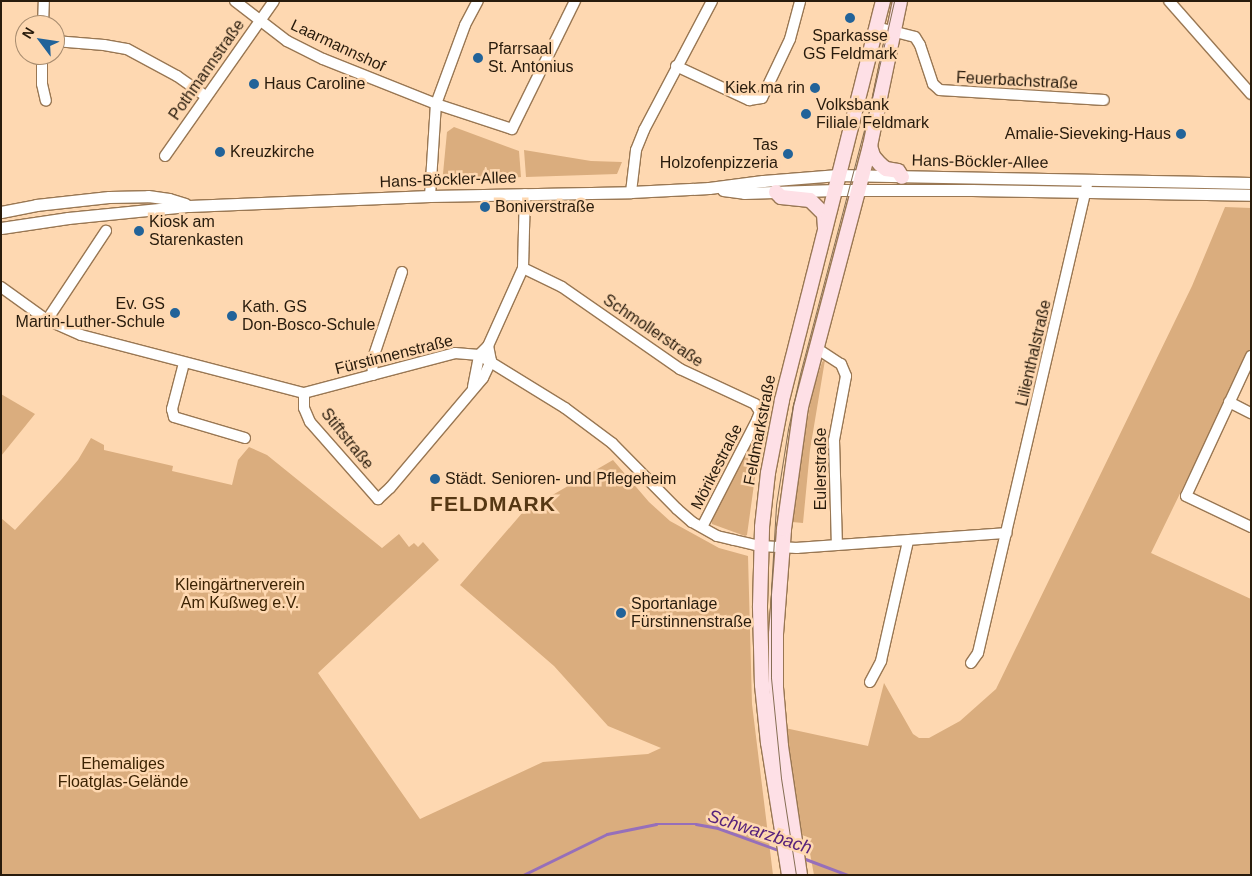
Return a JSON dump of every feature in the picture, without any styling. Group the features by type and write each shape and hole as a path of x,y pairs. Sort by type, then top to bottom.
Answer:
{"main road":[{"name":"Feldmarkstraße","path":"794,871 768,743 762,685 760,546 768,473 782,400 883,1"},
{"name":"Feldmarkstraße","path":"789,844 775,674 782,548 789,480 801,406 863,177 900,1"},
{"path":"870,146 873,156 880,164 886,169 898,171 902,177"},
{"path":"776,192 781,197 810,200 824,214 826,228"}],"street":[{"path":"43,15 44,1"},
{"name":"Laarmannshof","path":"235,1 259,22 287,41 323,59 436,104 512,129 575,1"},
{"name":"Pothmannstraße","path":"165,156 274,1"},
{"path":"430,196 436,104 465,25 478,1"},
{"path":"631,192 636,150 655,105 712,1"},
{"path":"676,66 749,100 762,98 790,39 800,1"},
{"path":"1169,1 1251,94"},
{"name":"Feuerbachstraße","path":"876,27 915,37 920,45 933,84 940,90 1104,100"},
{"path":"65,42 127,49 177,76 206,96"},
{"path":"42,65 42,84 46,101"},
{"name":"Hans-Böckler-Allee","path":"1,228 189,206 430,196 631,192 708,188 762,180 838,176 1000,177 1088,186 1251,195"},
{"name":"Hans-Böckler-Allee","path":"708,188 744,193 1251,183"},
{"name":"Lilienthalstraße","path":"971,663 978,653 1088,186"},
{"path":"473,388 479,355 488,346 523,268 525,194"},
{"path":"135,196 135,211"},
{"name":"Hans-Böckler-Allee","path":"1,212 74,200 135,196 169,199 189,206"},
{"path":"47,320 106,231"},
{"name":"Schmollerstraße","path":"523,268 562,287 680,369 755,404 760,412 758,420"},
{"path":"373,375 372,360 402,272"},
{"name":"Fürstinnenstraße","path":"1,287 47,320 81,335 304,393 455,353 479,355 565,408 612,443 677,510 702,527 717,536 760,546 782,548"},
{"path":"473,388 483,378 491,361 488,346"},
{"name":"Eulerstraße","path":"816,348 841,364 846,376 834,440 837,545"},
{"path":"1251,356 1186,496 1251,528"},
{"path":"184,363 172,409 174,417 245,438"},
{"name":"Stiftstraße","path":"304,393 304,408 310,422 378,499 390,488 473,388"},
{"path":"1228,402 1251,413"},
{"name":"Mörikestraße","path":"702,527 758,420"},
{"path":"782,548 908,541 1006,532"},
{"path":"870,682 881,661 908,541"}],"green space":[{"path":"454,127 519,151 521,177 442,184 447,132"},
{"path":"524,150 591,161 622,162 617,174 526,177"},
{"path":"1225,207 1251,208 1251,348 1151,553 1251,599 1251,875 814,875 807,837 800,834 785,728 868,746 884,683 913,734 919,738 929,738 960,721 996,689 1192,286"},
{"path":"825,360 810,450 803,523 792,522 812,394 822,362"},
{"path":"1,394 35,414 1,456"},
{"path":"761,422 765,424 761,434 747,535 745,536 712,524 712,519"},
{"path":"91,438 104,445 104,450 173,466 172,471 232,485 238,460 249,447 267,455 382,548 399,534 409,547 414,543 418,547 423,542 439,560 318,673 420,819 543,762 648,754 661,748 608,726 554,666 460,585 523,512 613,460 649,502 670,521 719,548 748,556 752,704 773,875 1,875 1,518 15,530 78,460"}],"waterway":[{"name":"Schwarzbach","path":"523,875 607,834 656,824 696,824 718,828 781,851"},
{"name":"Schwarzbach","path":"803,858 848,875"}],"tram line":[{"path":"796,875 781,778 771,677 771,590 776,505 788,429 800,374 870,107 894,1"}],"place":[{"name":"Sparkasse GS Feldmark","path":"850,18"},
{"name":"Pfarrsaal St. Antonius","path":"478,58"},
{"name":"Haus Caroline","path":"254,84"},
{"name":"Kiek ma rin","path":"815,88"},
{"name":"Volksbank Filiale Feldmark","path":"806,114"},
{"name":"Amalie-Sieveking-Haus","path":"1181,134"},
{"name":"Kreuzkirche","path":"220,152"},
{"name":"Tas Holzofenpizzeria","path":"788,154"},
{"name":"Boniverstraße","path":"485,207"},
{"name":"Kiosk am Starenkasten","path":"139,231"},
{"name":"Ev. GS Martin-Luther-Schule","path":"175,313"},
{"name":"Kath. GS Don-Bosco-Schule","path":"232,316"},
{"name":"Städt. Senioren- und Pflegeheim","path":"435,479"},
{"name":"Sportanlage Fürstinnenstraße","path":"621,613"}],"district":[{"name":"FELDMARK","path":"493,504"}],"park label":[{"name":"Kleingärtnerverein Am Kußweg e.V.","path":"240,594"},
{"name":"Ehemaliges Floatglas-Gelände","path":"123,773"}]}
